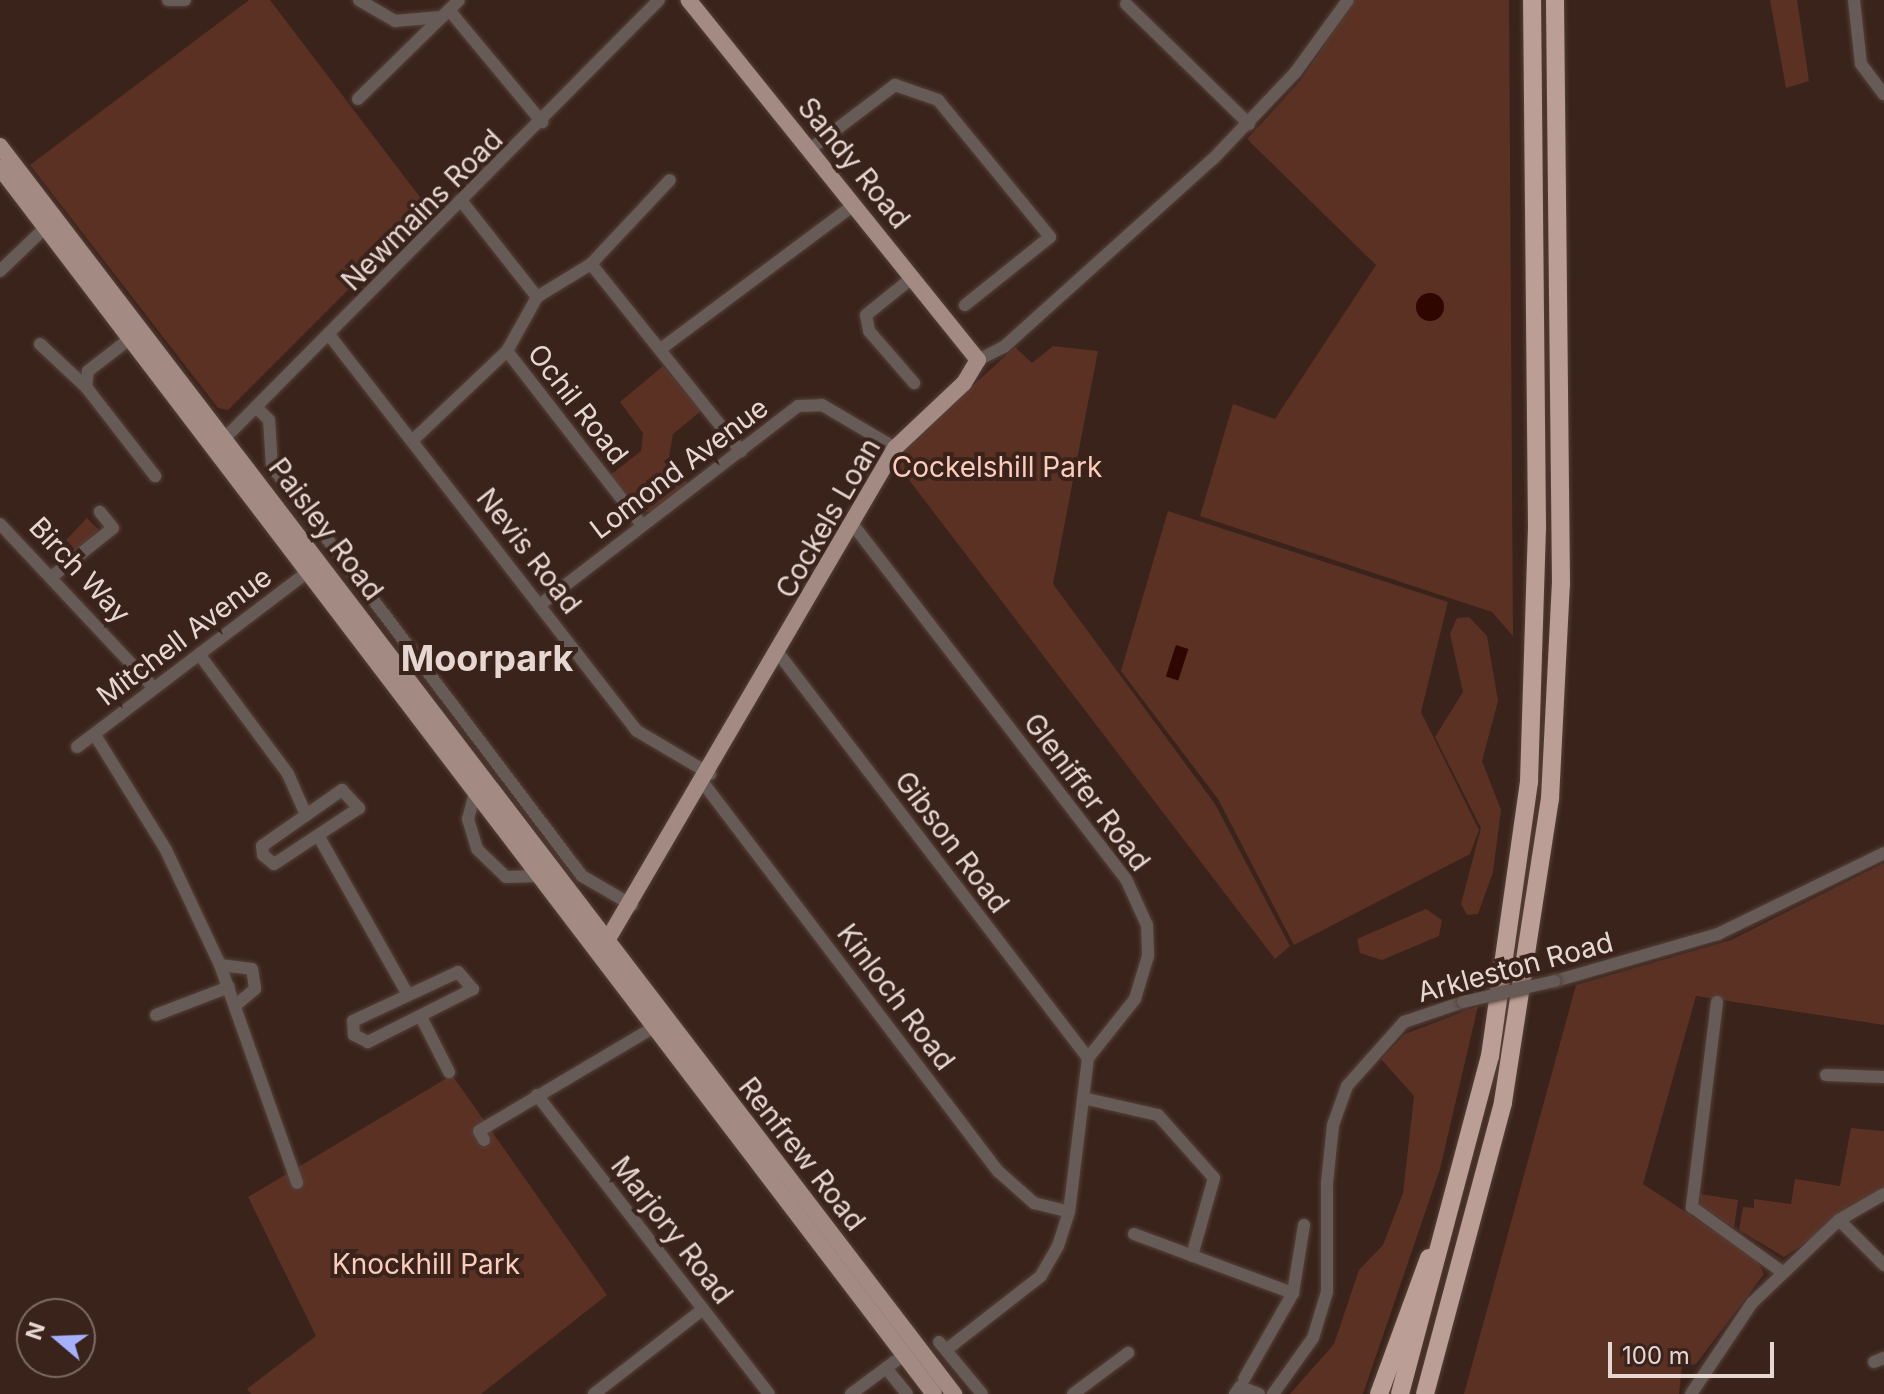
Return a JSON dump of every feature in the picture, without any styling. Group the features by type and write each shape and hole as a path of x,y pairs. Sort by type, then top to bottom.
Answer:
{"highway":[{"path":"1400,1394 1473,1133 1511,931 1534,717 1532,0"},
{"path":"1428,1394 1515,1039 1550,799 1561,584 1555,0"},
{"path":"1379,1394 1473,1133"}],"main road":[{"name":"Sandy Road","path":"689,0 978,360"},
{"name":"Paisley Road","path":"0,146 219,444 602,950"},
{"name":"Paisley Road","path":"0,168 219,444"},
{"name":"Cockels Loan","path":"602,950 707,779 854,526 895,448 964,383 978,360"},
{"name":"Paisley Road","path":"314,568 537,876 602,950"},
{"name":"Renfrew Road","path":"602,950 910,1350 954,1394"},
{"name":"Renfrew Road","path":"910,1350 934,1394"}],"street":[{"path":"168,0 185,0"},
{"path":"359,0 395,21 450,9"},
{"name":"Newmains Road","path":"219,444 463,203 659,0"},
{"name":"Cockels Loan","path":"978,360 1005,346 1249,124 1348,0"},
{"path":"1854,0 1861,64 1884,94"},
{"path":"1126,4 1249,124"},
{"path":"358,99 450,9"},
{"path":"450,9 542,122"},
{"path":"809,150 895,85 938,100 1050,237 965,305"},
{"path":"412,441 507,351 537,297 591,264 670,180"},
{"path":"463,203 537,297"},
{"path":"662,348 854,205"},
{"path":"0,271 48,230 50,212"},
{"path":"591,264 662,348 741,451"},
{"path":"913,277 866,315 869,331 914,383"},
{"name":"Nevis Road","path":"330,336 637,731 707,779"},
{"path":"86,387 88,371 132,337"},
{"path":"40,344 86,387 155,476"},
{"name":"Ochil Road","path":"507,351 642,525"},
{"name":"Lomond Avenue","path":"541,604 798,406 822,405 895,448"},
{"name":"Paisley Road","path":"257,408 269,420 272,466 582,876 632,905"},
{"path":"54,575 113,528 100,512"},
{"name":"Birch Way","path":"0,524 54,575 154,688"},
{"name":"Gleniffer Road","path":"854,526 1126,879 1142,913 1148,956 1135,999 1088,1058"},
{"name":"Mitchell Avenue","path":"77,747 314,568"},
{"path":"199,654 288,774 306,816 449,1072"},
{"name":"Gibson Road","path":"779,654 1088,1058"},
{"path":"95,735 166,850 220,965 297,1183"},
{"name":"Kinloch Road","path":"707,779 999,1172 1034,1203 1069,1212"},
{"path":"342,790 354,796 359,808 274,864 263,855 262,846 306,816 342,790"},
{"path":"475,793 468,819 477,849 506,877 537,876"},
{"name":"Arkleston Road","path":"1273,1394 1313,1338 1327,1292 1327,1183 1333,1125 1347,1086 1404,1022 1463,1002 1555,981 1718,934 1884,853"},
{"path":"220,965 252,969 255,989 236,1005"},
{"path":"458,972 469,978 473,989 368,1042 354,1035 353,1021 408,995 458,972"},
{"path":"156,1015 229,987"},
{"path":"1717,1002 1692,1207 1782,1272"},
{"path":"484,1140 479,1131 659,1024"},
{"path":"982,1394 943,1346 1041,1276 1069,1212 1088,1058"},
{"path":"1826,1075 1884,1077"},
{"name":"Marjory Road","path":"537,1095 769,1394"},
{"path":"1083,1098 1158,1115 1214,1178 1192,1256"},
{"path":"1691,1394 1752,1303 1839,1220 1884,1194"},
{"path":"1839,1220 1884,1265"},
{"path":"1244,1379 1293,1293 1304,1225"},
{"path":"1134,1234 1293,1293"},
{"path":"594,1394 703,1309"},
{"path":"851,1394 910,1350"},
{"path":"1073,1394 1128,1353"},
{"path":"886,1368 907,1394"},
{"path":"1235,1394 1240,1387 1259,1394"}],"green space":[{"path":"249,0 270,0 429,209 228,410 218,408 30,165"},
{"path":"1355,0 1509,0 1513,636 1492,612 1200,516 1233,404 1275,419 1376,265 1247,139 1300,81"},
{"path":"1770,0 1797,0 1809,81 1786,88"},
{"name":"Cockelshill Park","path":"1053,346 1098,351 1053,584 1215,804 1290,946 1275,959 893,459 1015,347 1032,363"},
{"path":"663,366 701,411 673,434 669,457 688,484 654,513 634,510 609,476 641,451 643,433 620,402"},
{"path":"1168,511 1448,602 1421,712 1479,830 1470,854 1294,945 1218,799 1121,671"},
{"path":"87,518 99,530 76,550 66,540"},
{"path":"1469,617 1487,636 1498,701 1482,761 1501,810 1493,872 1478,914 1467,915 1461,904 1481,828 1435,737 1463,692 1450,634 1457,618"},
{"path":"1884,863 1884,1025 1696,996 1643,1184 1756,1258 1764,1274 1696,1364 1682,1367 1679,1394 1464,1394 1576,985 1731,940"},
{"path":"1426,909 1442,920 1439,936 1382,960 1360,953 1357,939"},
{"path":"1478,1006 1440,1169 1363,1394 1290,1394 1334,1344 1359,1270 1383,1245 1403,1193 1414,1096 1381,1059 1405,1034"},
{"name":"Knockhill Park","path":"452,1075 607,1295 481,1394 251,1394 247,1389 316,1336 248,1197"},
{"path":"1851,1128 1884,1131 1884,1190 1784,1257 1739,1230 1743,1207 1754,1208 1754,1199 1791,1204 1795,1179 1840,1186"},
{"path":"1700,1194 1738,1200 1734,1228 1701,1206"}],"shaded area":[{"path":"1430,293 1440,297 1444,307 1440,317 1430,321 1420,317 1416,307 1420,297"},
{"path":"1176,645 1188,649 1178,680 1166,676"}],"district":[{"name":"Moorpark","path":"487,659"}]}
